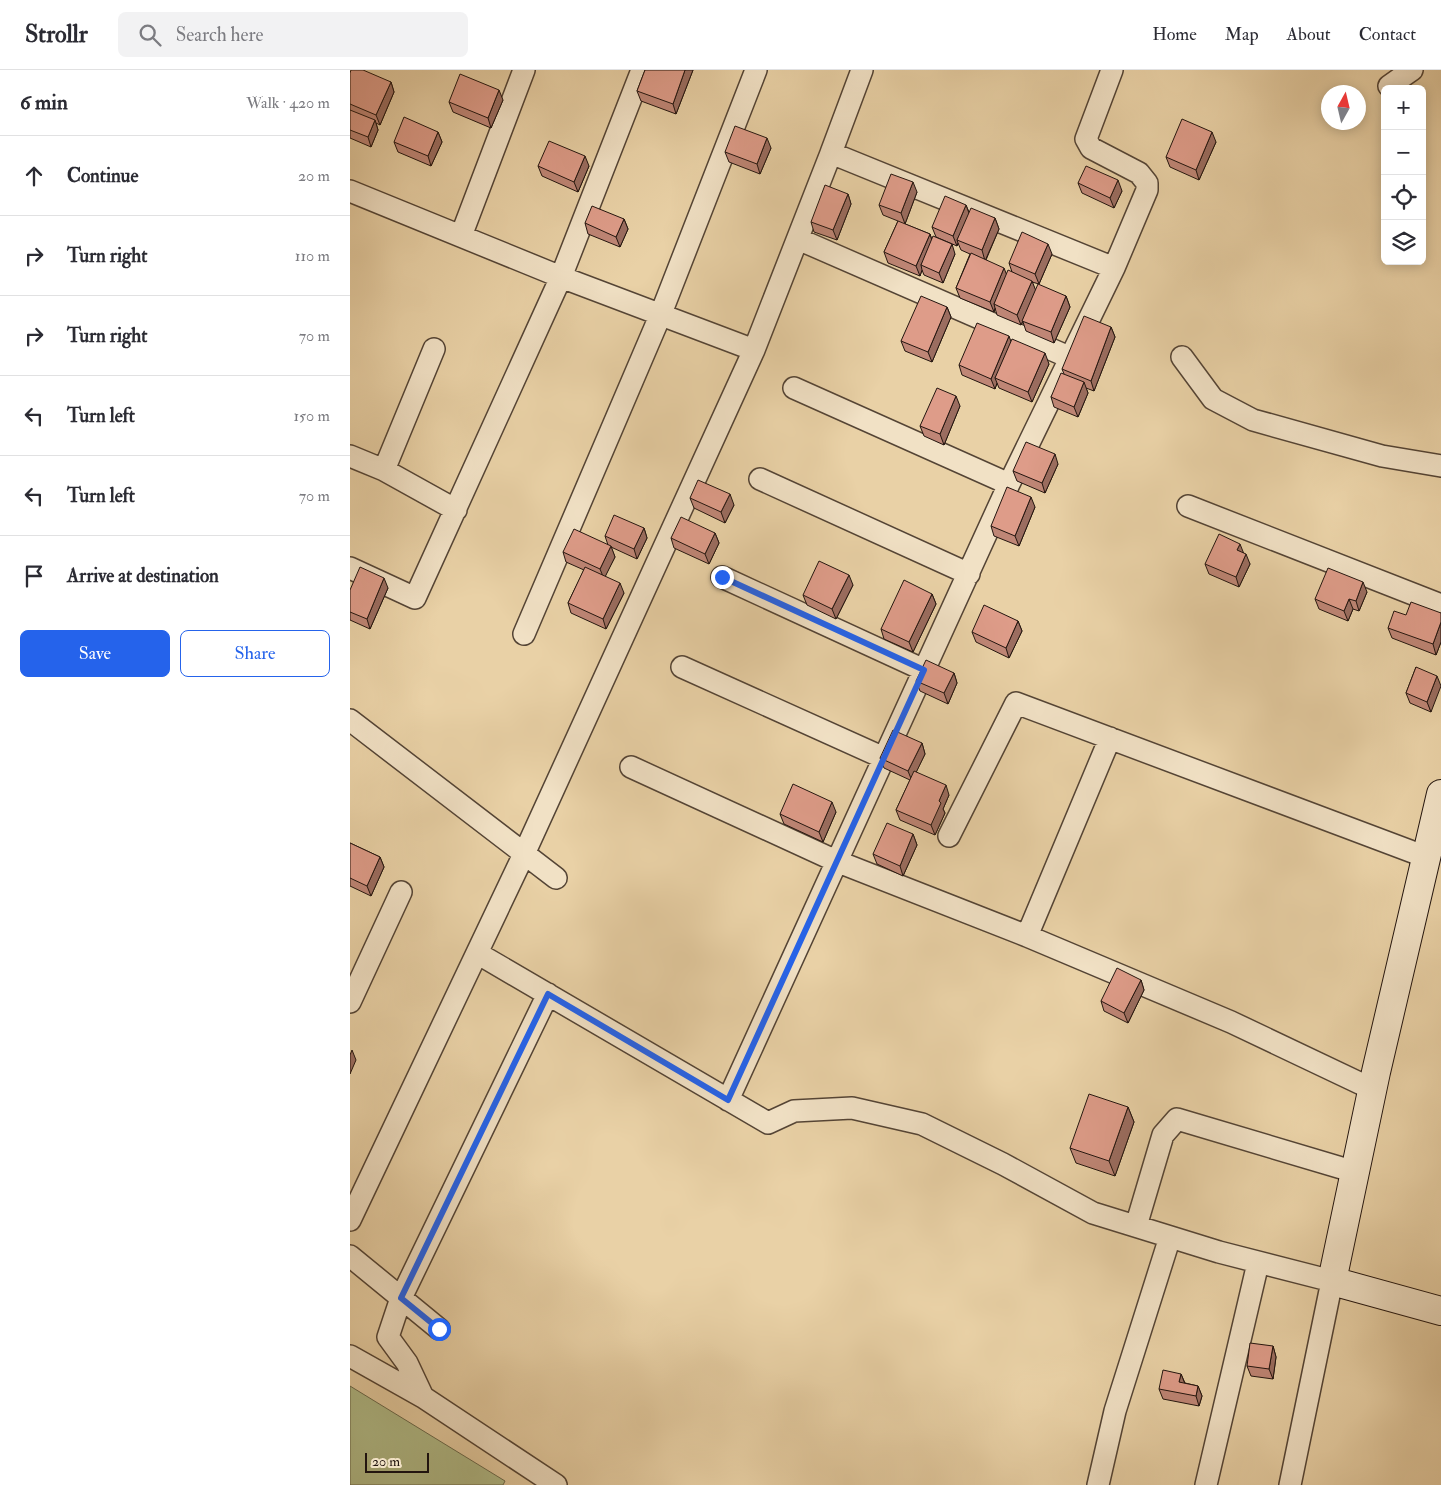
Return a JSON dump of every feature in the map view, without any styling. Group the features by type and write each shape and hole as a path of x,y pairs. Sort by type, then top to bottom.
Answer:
{"street":[{"path":"461,236 524,70"},
{"path":"350,568 415,598 561,277 642,70"},
{"path":"524,634 660,316 756,70"},
{"path":"350,1220 524,854 754,350 862,70"},
{"path":"728,1100 1009,484 1114,268 1147,190 1147,183 1139,173 1091,148 1087,143 1086,135 1112,70"},
{"path":"1390,85 1412,70"},
{"path":"831,153 1114,268"},
{"path":"350,191 660,316 754,350"},
{"path":"798,240 1071,358"},
{"path":"384,470 434,349"},
{"path":"1182,357 1213,399 1254,420 1382,456 1441,466"},
{"path":"794,388 1009,484"},
{"path":"350,456 384,470 456,510"},
{"path":"760,480 969,574"},
{"path":"1188,506 1441,605"},
{"path":"722,577 924,670"},
{"path":"682,667 884,758"},
{"path":"949,836 1016,703 1426,857"},
{"path":"350,720 556,878"},
{"path":"1026,936 1110,738"},
{"path":"630,767 836,862 1026,936 1231,1022 1372,1089"},
{"path":"1290,1485 1372,1089 1441,796"},
{"path":"350,1002 401,892"},
{"path":"477,953 768,1123 794,1111 852,1108 922,1124 1093,1212 1170,1237 1441,1311"},
{"path":"423,1398 407,1363 388,1337 401,1298 548,994"},
{"path":"1136,1226 1163,1135 1177,1118 1355,1172"},
{"path":"1098,1485 1115,1410 1170,1237"},
{"path":"350,1256 439,1329"},
{"path":"1206,1485 1258,1262"},
{"path":"350,1356 423,1398 556,1485"}],"green space":[{"path":"350,1386 505,1481 503,1485 350,1485"}],"building":[{"path":"351,70 363,70 391,82 376,115 350,104"},
{"path":"645,70 685,70 673,104 637,91"},
{"path":"460,74 499,90 488,118 449,102"},
{"path":"350,110 375,120 368,137 350,130"},
{"path":"404,117 438,132 428,156 394,142"},
{"path":"1182,119 1212,132 1196,170 1166,157"},
{"path":"735,126 767,138 757,164 725,152"},
{"path":"549,141 585,156 574,182 538,166"},
{"path":"1086,166 1118,180 1110,198 1078,183"},
{"path":"891,174 913,182 901,213 879,205"},
{"path":"825,185 848,194 833,230 811,222"},
{"path":"945,196 966,205 953,236 932,227"},
{"path":"592,206 624,219 616,237 585,223"},
{"path":"971,208 995,218 982,250 957,240"},
{"path":"898,221 930,234 916,266 884,252"},
{"path":"1022,232 1048,244 1035,274 1009,263"},
{"path":"933,236 952,244 939,273 921,265"},
{"path":"971,253 1004,268 990,302 956,288"},
{"path":"1008,270 1032,281 1017,315 994,304"},
{"path":"1038,284 1066,296 1051,332 1022,321"},
{"path":"921,296 947,307 928,352 901,341"},
{"path":"1084,316 1111,327 1091,381 1062,369"},
{"path":"977,323 1009,336 991,379 959,365"},
{"path":"1012,339 1045,353 1028,392 995,378"},
{"path":"1061,373 1084,382 1074,407 1051,397"},
{"path":"937,388 956,396 940,434 920,426"},
{"path":"1026,442 1055,454 1042,483 1013,471"},
{"path":"698,480 730,494 721,512 690,498"},
{"path":"1007,487 1031,497 1015,536 991,526"},
{"path":"614,515 644,528 634,549 605,536"},
{"path":"681,517 715,533 705,554 671,538"},
{"path":"574,529 611,546 600,569 563,552"},
{"path":"1219,534 1240,544 1237,550 1246,554 1236,577 1205,564"},
{"path":"819,561 849,575 832,609 803,595"},
{"path":"360,567 384,578 367,619 350,612 350,590"},
{"path":"585,567 620,583 603,619 568,603"},
{"path":"1328,568 1363,582 1356,601 1349,599 1344,611 1315,599"},
{"path":"904,580 932,594 909,642 881,629"},
{"path":"1411,602 1441,613 1441,622 1433,644 1388,628 1394,611 1406,615"},
{"path":"984,605 1018,621 1006,648 972,632"},
{"path":"926,660 954,673 944,693 916,681"},
{"path":"1416,667 1437,676 1427,702 1406,693"},
{"path":"893,730 922,743 908,771 880,758"},
{"path":"914,771 946,785 939,801 941,803 931,825 896,810"},
{"path":"793,784 832,802 819,832 780,814"},
{"path":"887,823 913,834 900,866 873,854"},
{"path":"350,843 380,857 367,886 350,878"},
{"path":"1117,968 1141,980 1124,1013 1101,1001"},
{"path":"1089,1094 1128,1107 1109,1161 1070,1148"},
{"path":"1250,1343 1273,1346 1269,1369 1247,1366"},
{"path":"1163,1370 1181,1374 1179,1382 1198,1386 1196,1396 1159,1389"}],"route":[{"path":"439,1329 401,1298 548,994 728,1100 924,670 722,577"}]}
